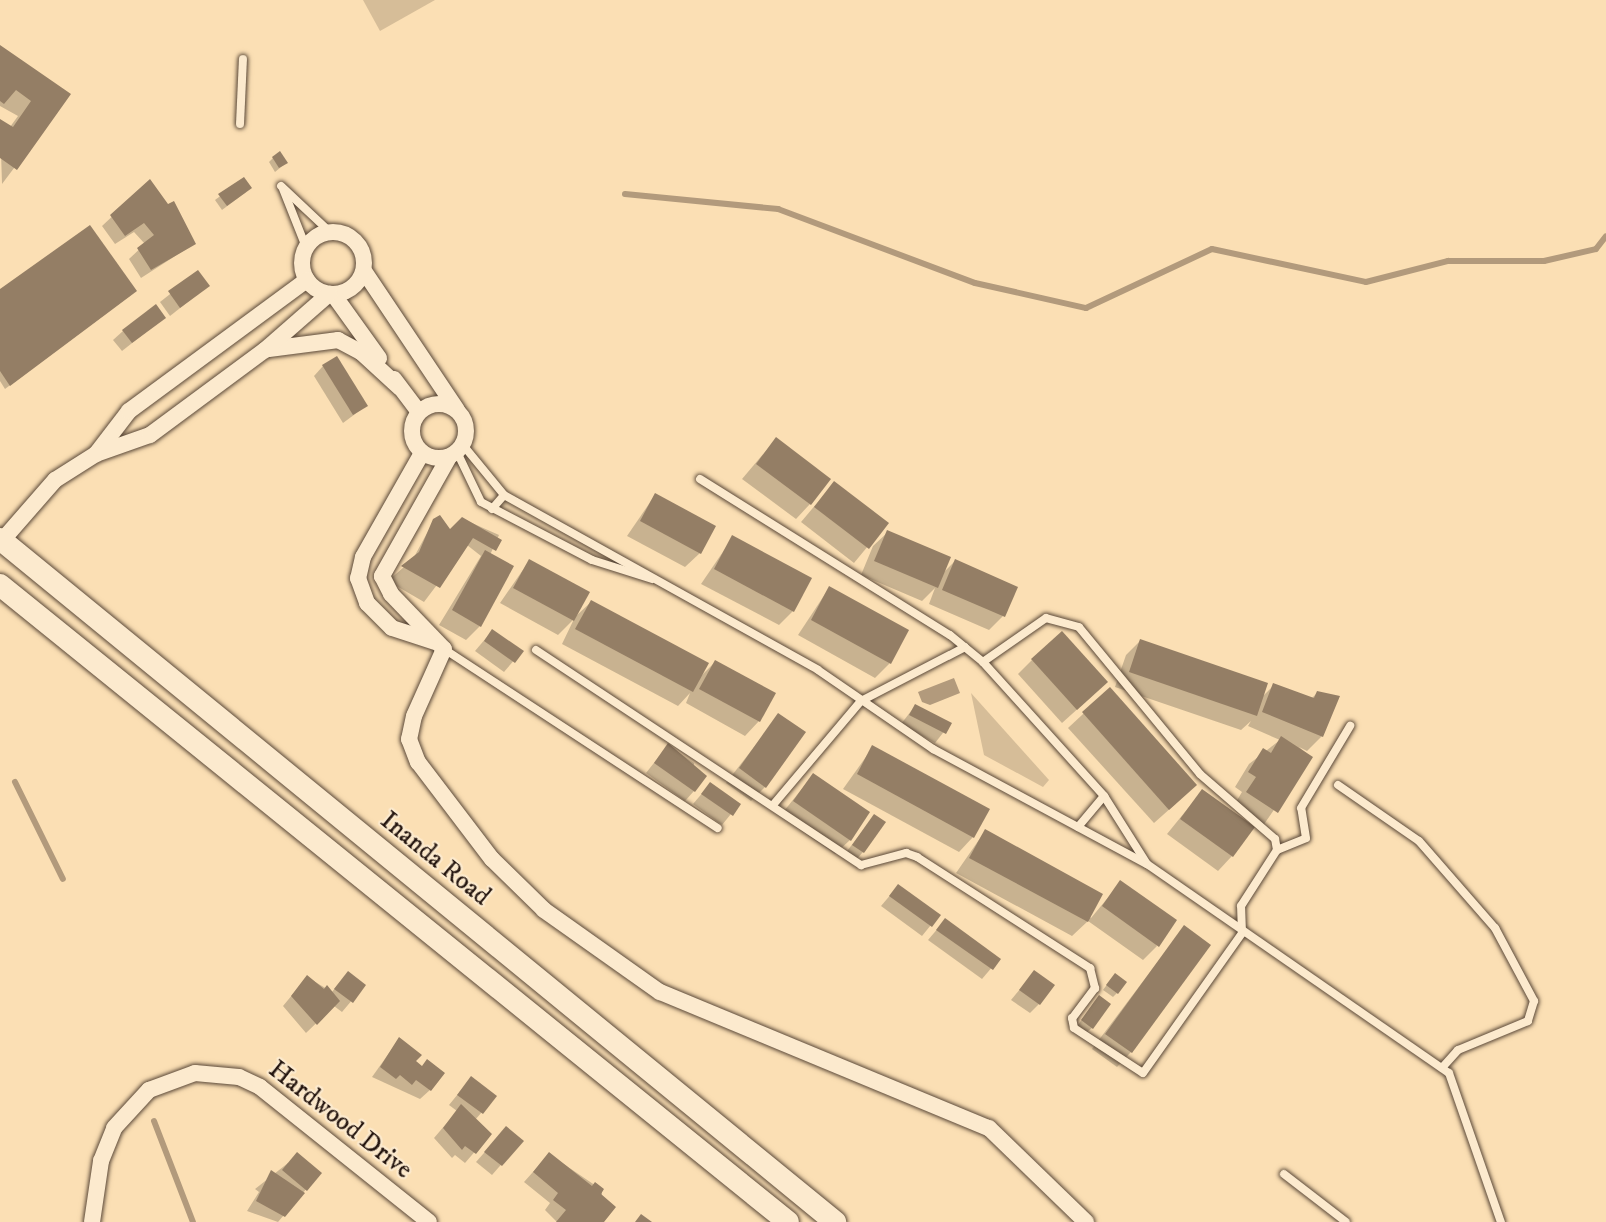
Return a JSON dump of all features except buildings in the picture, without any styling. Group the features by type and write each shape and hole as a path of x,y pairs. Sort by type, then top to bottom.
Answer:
{"main road":[{"name":"Inanda Road","path":"0,541 835,1222"},
{"path":"0,585 789,1222"}],"street":[{"path":"419,412 331,294 307,280 302,264 306,247 330,232 357,243 364,272 466,426 457,451 382,576 383,585 440,645"},
{"path":"0,541 56,480 96,454 150,435 265,350 331,294 354,287 364,272"},
{"path":"96,454 129,411 307,280"},
{"path":"265,350 338,340 361,352 400,388"},
{"path":"422,453 412,438 419,412 438,403 457,411"},
{"path":"422,453 457,451"},
{"path":"422,453 363,557 358,578 367,603 392,628 440,645"},
{"path":"440,645 414,716 409,739 415,754 492,859 544,910 660,993 789,1042 917,1100 969,1116 997,1135 1086,1222"},
{"name":"Hardwood Drive","path":"92,1222 101,1161 114,1128 149,1090 195,1073 239,1077 260,1087 429,1222"}],"lane":[{"path":"240,124 243,59"},
{"path":"306,247 281,186 330,232"},
{"path":"457,451 504,495 630,561 655,580 818,670 933,749 1147,864 1242,933 1449,1073 1501,1222"},
{"path":"457,451 474,494 492,509 592,560 655,580"},
{"path":"700,479 965,647 983,662 1104,796 1147,864"},
{"path":"492,509 504,495"},
{"path":"983,662 1046,618 1079,627 1187,760 1211,787 1268,829 1277,850"},
{"path":"440,645 718,828"},
{"path":"773,805 861,701 965,647"},
{"path":"536,650 861,865 906,853 916,857 1090,968 1095,988 1072,1018 1074,1028 1143,1073 1242,933 1241,906 1277,850 1306,838 1301,808 1350,726"},
{"path":"1338,785 1419,841 1495,928 1533,1000 1528,1021 1458,1050 1442,1068"},
{"path":"1078,827 1104,796"},
{"path":"1284,1174 1346,1222"}],"shaded area":[{"path":"363,0 435,0 380,31"},
{"path":"954,678 960,693 930,705 922,702 918,692"},
{"path":"971,693 1049,780 1043,787 984,755"}],"waterway":[{"path":"625,194 778,209 975,283 1086,308 1212,249 1366,282 1448,261 1544,261 1596,249 1606,236"},
{"path":"15,782 63,879"},
{"path":"154,1121 193,1222"}]}
